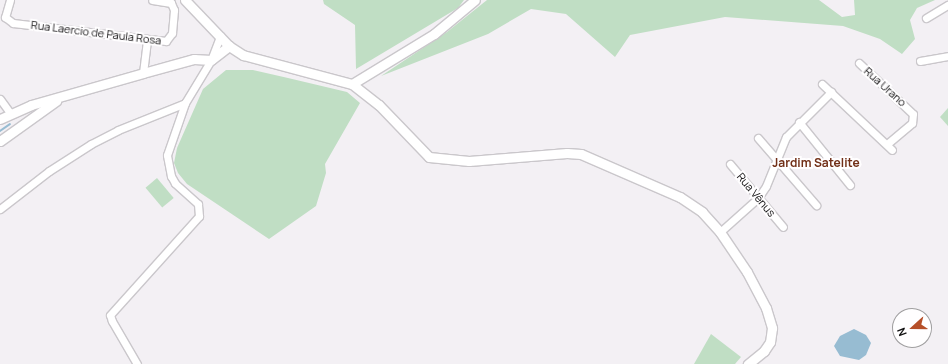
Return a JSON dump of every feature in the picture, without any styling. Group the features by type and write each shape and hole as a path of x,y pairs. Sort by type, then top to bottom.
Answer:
{"street":[{"name":"Rua Laercio de Paula Rosa","path":"10,0 5,13 8,21 164,42 170,39 174,10 171,3 152,0"},
{"path":"185,0 229,46 252,59 352,84 379,105 429,157 469,161 568,153 581,154 680,197 702,212 720,232 758,290 771,324 772,337 768,346 748,364"},
{"path":"352,84 434,34 475,0"},
{"path":"926,18 948,4"},
{"path":"137,364 110,315 199,216 200,208 193,199 175,183 168,166 169,146 186,103 211,60 220,36"},
{"path":"143,73 147,39"},
{"path":"0,119 10,113 143,73 194,59 211,60 229,46"},
{"path":"920,61 948,56"},
{"name":"Rua Urano","path":"859,63 913,114 912,124 886,144"},
{"path":"822,84 892,150"},
{"path":"720,232 758,198 777,160 786,137 799,122 831,92"},
{"path":"0,141 60,98"},
{"path":"0,99 10,113 16,116 19,121 16,129"},
{"path":"0,209 49,171 91,144 118,130 186,103"},
{"path":"799,122 850,185"},
{"path":"758,138 816,204"},
{"name":"Rua Vênus","path":"730,164 783,226"}],"green space":[{"path":"323,0 464,0 458,8 356,69 355,25 324,4"},
{"path":"487,0 819,0 842,17 855,15 854,0 935,0 917,8 910,20 915,39 902,54 880,39 843,26 725,17 630,35 615,57 566,14 531,9 488,34 381,76 447,32"},
{"path":"226,70 253,70 347,92 360,103 325,164 326,173 316,206 269,239 187,184 178,173 174,163 177,148 203,89"},
{"path":"948,108 948,126 940,117"},
{"path":"157,178 174,198 162,208 146,188"},
{"path":"711,334 741,357 735,364 694,364"}],"water":[{"path":"854,329 866,335 871,343 866,355 859,360 840,356 834,346 840,336"}],"waterway":[{"path":"0,131 10,124"}],"district":[{"name":"Jardim Satelite","path":"816,163"}]}
